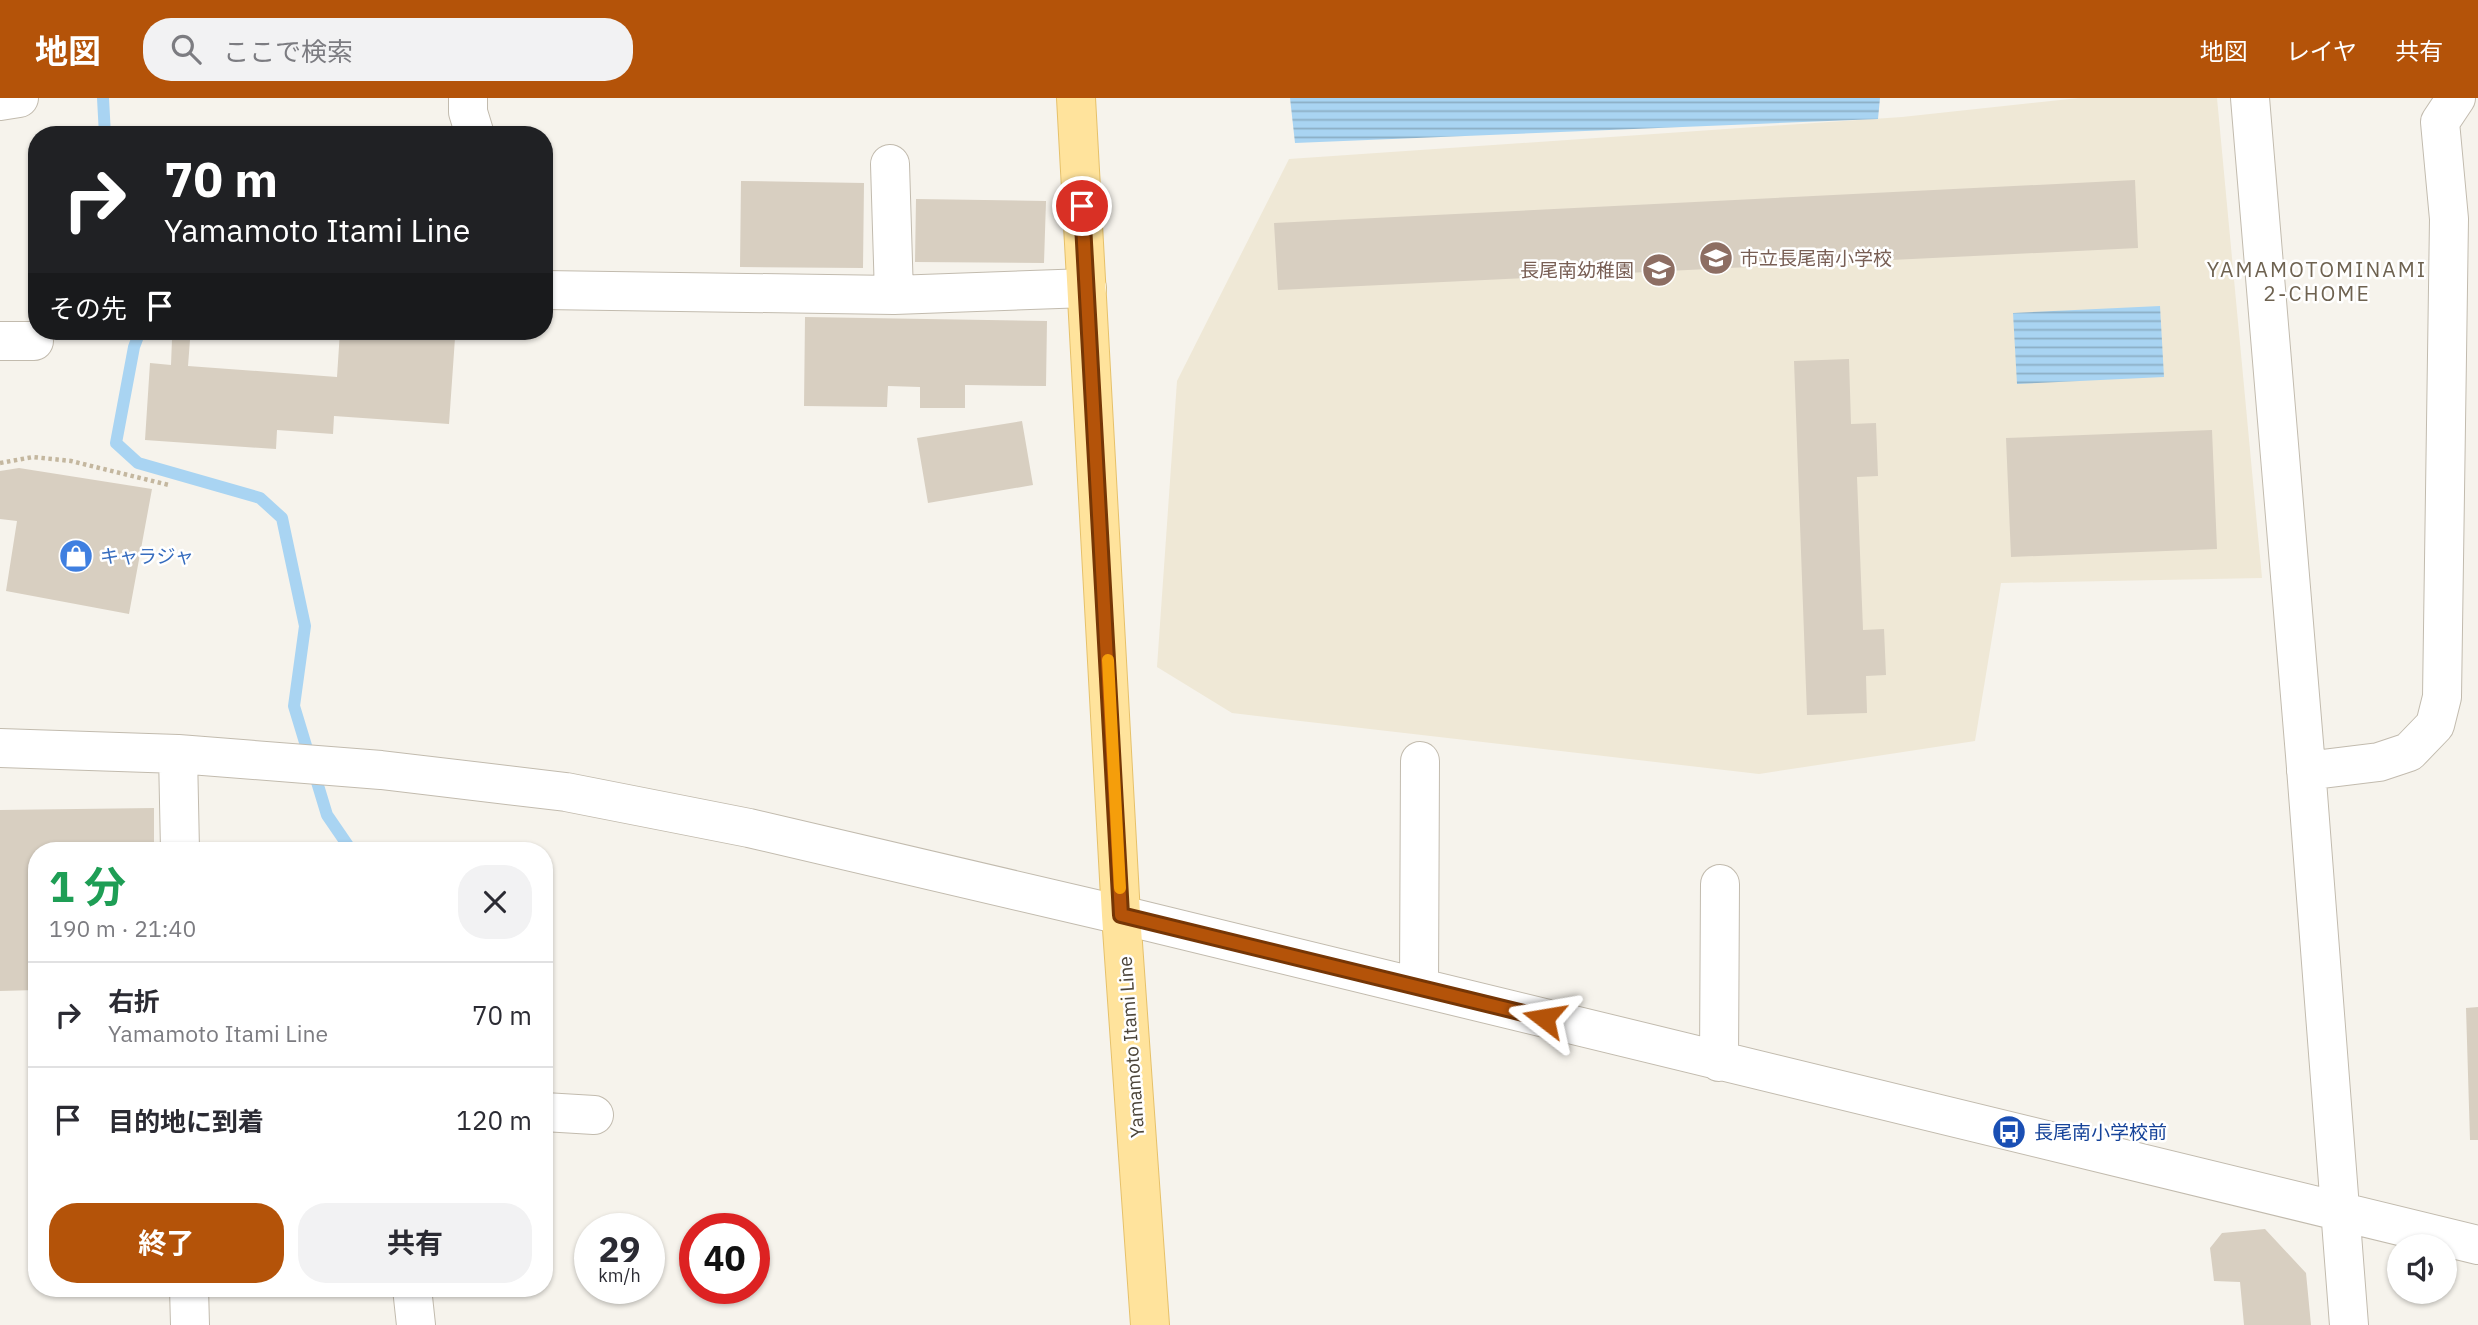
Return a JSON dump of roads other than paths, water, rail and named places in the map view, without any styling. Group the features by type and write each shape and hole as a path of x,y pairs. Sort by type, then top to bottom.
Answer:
{"main road":[{"name":"Yamamoto Itami Line","path":"1076,98 1121,915 1150,1325"}],"street":[{"path":"0,101 19,98"},
{"path":"468,98 468,112 472,126"},
{"path":"2250,98 2349,1325"},
{"path":"2306,771 2379,762 2409,752 2435,725 2442,697 2449,219 2440,122 2456,98"},
{"path":"890,164 894,295"},
{"path":"553,290 894,295 1087,288"},
{"path":"0,748 178,754 381,770 566,792 749,828 1121,915 2478,1245"},
{"path":"178,754 180,842"},
{"path":"1419,987 1420,761"},
{"path":"1719,1062 1720,884"},
{"path":"553,1113 594,1115"},
{"path":"189,1297 190,1325"},
{"path":"413,1297 416,1325"}],"water":[{"path":"1290,98 1880,98 1878,119 1295,143"},
{"path":"2160,306 2164,377 2017,384 2013,313"}],"waterway":[{"path":"103,98 105,126"},
{"path":"137,340 116,443 138,463 260,498 282,518 305,626 294,706 327,815 346,842"}],"place":[{"name":"市立長尾南小学校","path":"1716,258"},
{"name":"長尾南幼稚園","path":"1659,270"},
{"name":"キャラジャ","path":"76,556"},
{"name":"長尾南小学校前","path":"2009,1132"}],"district":[{"name":"YAMAMOTOMINAMI 2-CHOME","path":"2317,282"}]}
